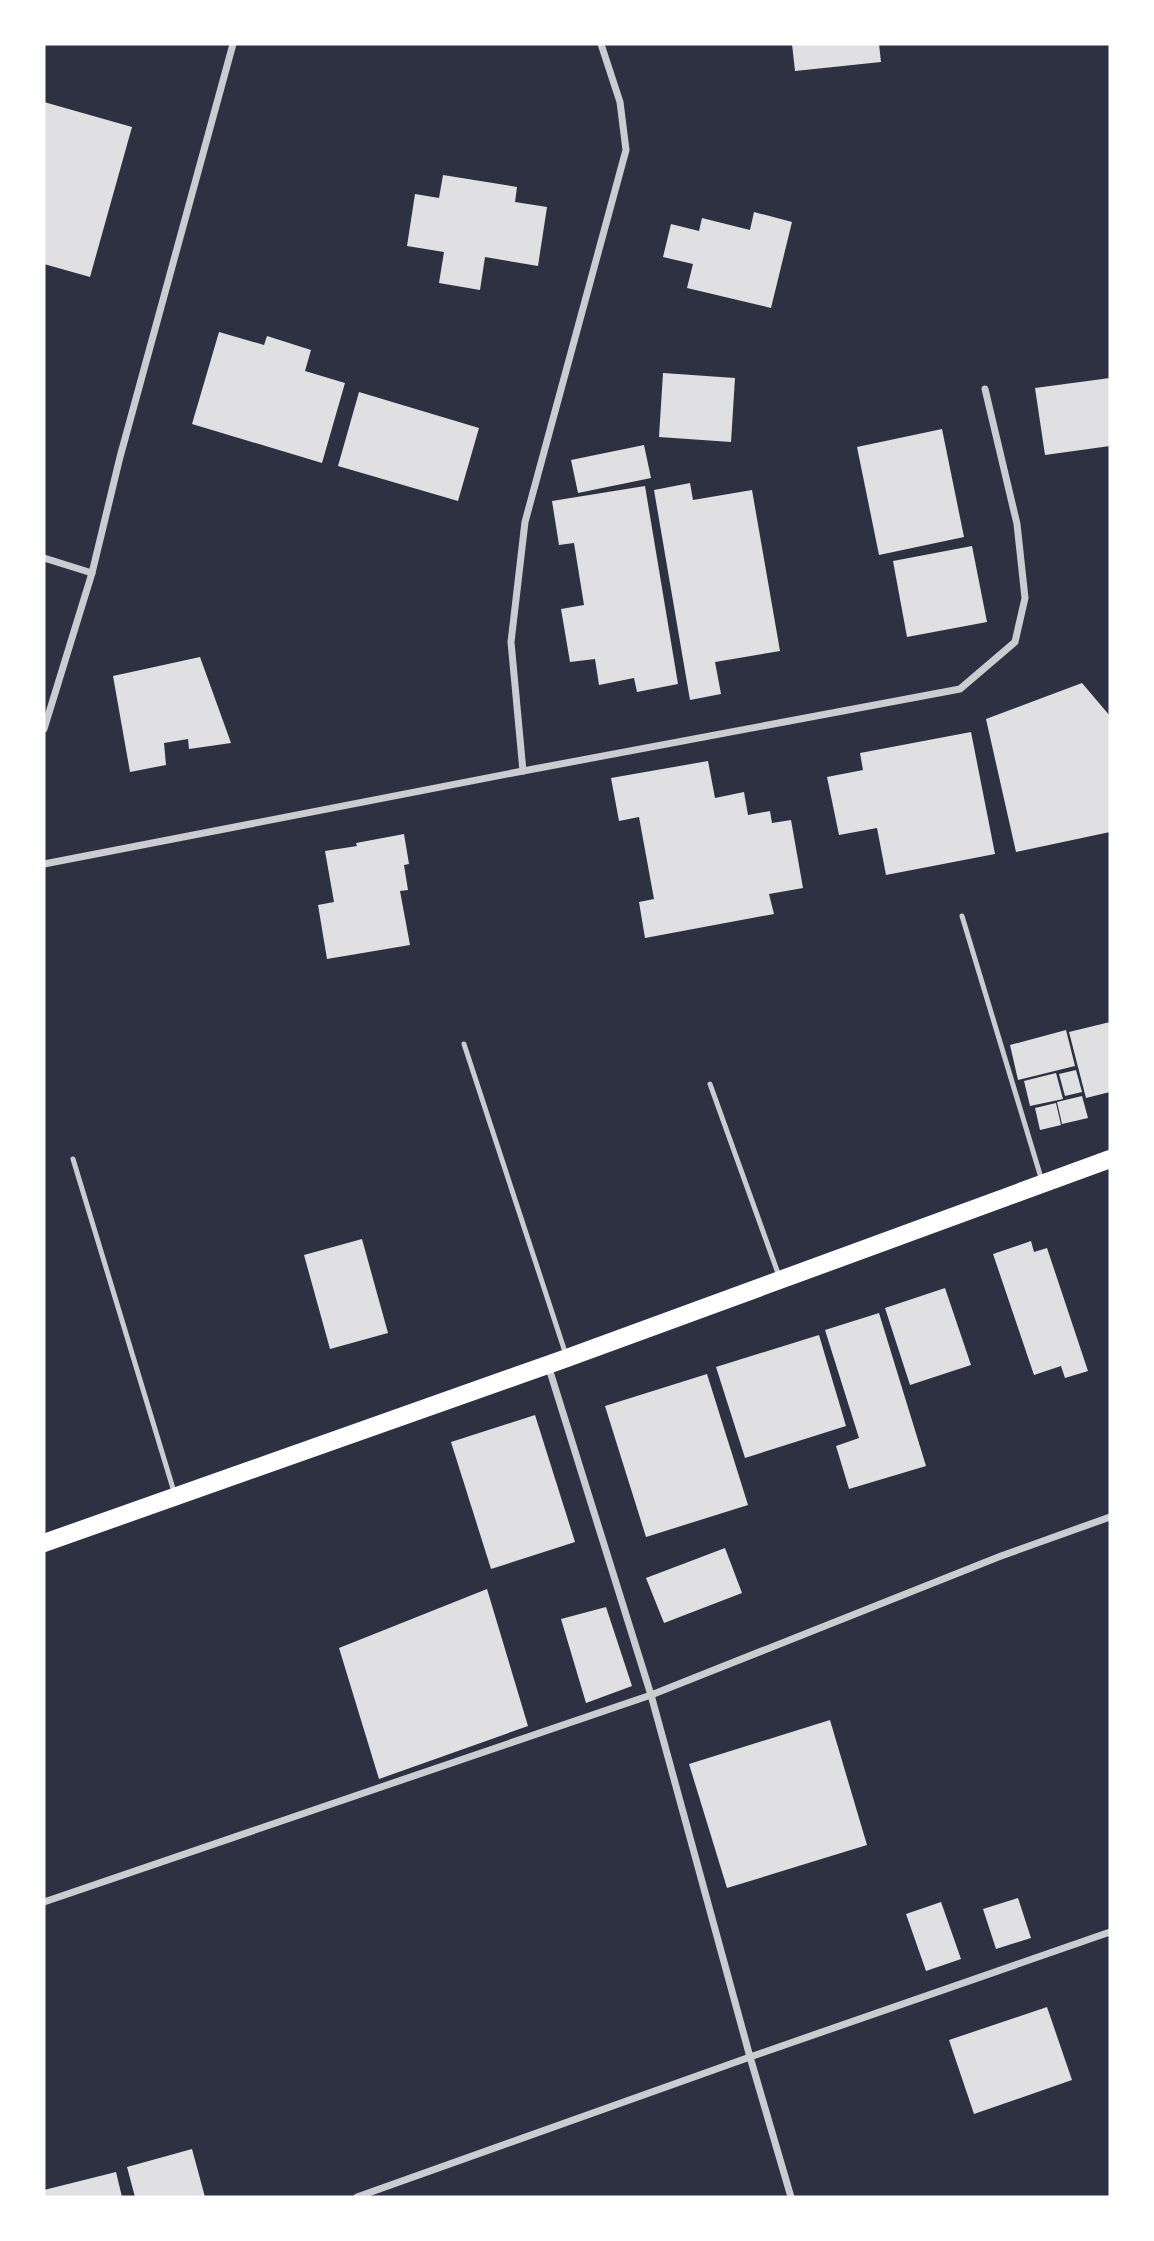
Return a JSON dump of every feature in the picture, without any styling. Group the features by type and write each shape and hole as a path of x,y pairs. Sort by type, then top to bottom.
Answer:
{"main road":[{"path":"44,1543 567,1358 1110,1159"}],"street":[{"path":"44,729 92,572 120,457 233,44"},
{"path":"523,771 511,642 525,522 626,150 620,102 600,44"},
{"path":"44,864 960,689 1015,642 1025,598 1017,524 985,390"},
{"path":"44,558 92,572"},
{"path":"548,1364 651,1695 791,2197"},
{"path":"44,1902 651,1695 1001,1556 1110,1517"},
{"path":"356,2197 1110,1932"}],"lane":[{"path":"962,916 1043,1184"},
{"path":"464,1044 567,1358"},
{"path":"710,1084 781,1279"},
{"path":"73,1159 175,1495"}],"building":[{"path":"792,44 879,44 881,62 795,71"},
{"path":"44,102 132,127 90,277 44,264"},
{"path":"443,175 517,187 515,202 547,207 538,266 485,257 480,290 439,283 444,252 407,246 415,194 439,198"},
{"path":"754,212 792,222 771,308 687,288 693,264 663,257 671,224 699,231 702,218 750,230"},
{"path":"219,332 264,345 267,336 311,350 305,371 345,383 322,463 192,424"},
{"path":"663,373 735,378 731,442 659,437"},
{"path":"1110,378 1110,446 1045,455 1035,388"},
{"path":"359,392 479,428 458,501 338,466"},
{"path":"942,429 964,537 879,555 857,447"},
{"path":"644,445 651,478 578,493 571,460"},
{"path":"690,483 693,500 752,490 780,651 715,662 721,694 690,700 654,490"},
{"path":"645,486 678,684 637,692 634,678 599,685 595,659 570,662 561,609 584,605 574,543 559,545 552,501"},
{"path":"972,546 987,622 907,637 893,561"},
{"path":"200,657 231,743 189,749 188,739 164,743 166,765 130,772 113,676"},
{"path":"1082,683 1110,716 1110,832 1016,852 986,719"},
{"path":"971,732 995,854 886,875 877,828 839,835 827,777 863,770 860,753"},
{"path":"708,761 715,798 744,792 748,815 770,811 772,823 791,820 803,888 769,894 774,914 645,938 639,902 654,899 639,817 619,821 611,778"},
{"path":"404,834 409,864 404,865 408,890 400,891 410,945 327,959 318,905 334,902 325,851"},
{"path":"1110,1022 1110,1092 1086,1098 1069,1032"},
{"path":"1066,1030 1075,1066 1018,1080 1010,1045"},
{"path":"1076,1070 1082,1092 1065,1096 1059,1074"},
{"path":"1056,1073 1063,1099 1030,1106 1024,1081"},
{"path":"1082,1096 1088,1118 1062,1124 1057,1102"},
{"path":"1056,1103 1061,1125 1040,1130 1035,1108"},
{"path":"362,1239 388,1333 330,1349 304,1255"},
{"path":"1031,1241 1034,1252 1047,1248 1088,1371 1065,1378 1061,1366 1034,1375 993,1254"},
{"path":"945,1288 971,1365 910,1385 885,1308"},
{"path":"879,1313 926,1466 849,1489 836,1446 859,1438 825,1330"},
{"path":"819,1335 846,1426 745,1458 716,1367"},
{"path":"707,1374 748,1505 646,1537 605,1406"},
{"path":"535,1415 575,1542 491,1569 451,1442"},
{"path":"725,1548 742,1593 664,1623 646,1578"},
{"path":"487,1589 528,1726 379,1779 339,1648"},
{"path":"606,1607 632,1686 586,1703 561,1619"},
{"path":"830,1720 867,1845 727,1888 689,1764"},
{"path":"1018,1898 1031,1938 996,1949 983,1909"},
{"path":"941,1902 961,1959 926,1971 906,1914"},
{"path":"1047,2007 1072,2080 974,2114 949,2040"},
{"path":"192,2149 205,2197 135,2197 127,2167"},
{"path":"116,2172 122,2197 44,2197 44,2190"}]}
